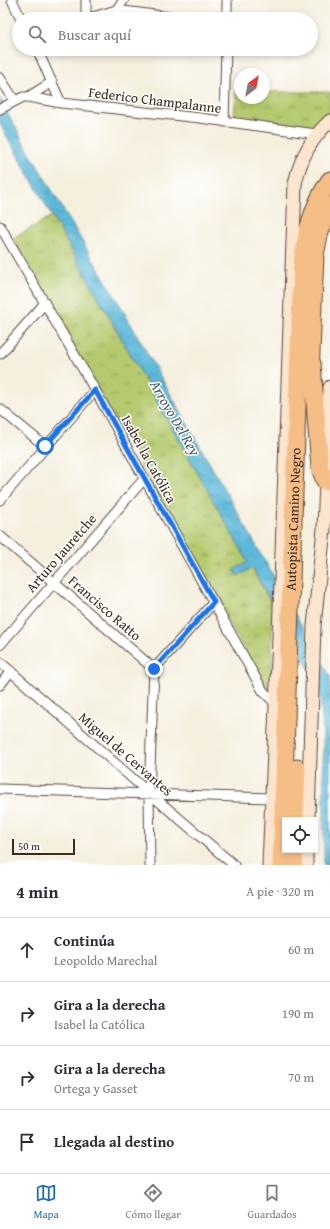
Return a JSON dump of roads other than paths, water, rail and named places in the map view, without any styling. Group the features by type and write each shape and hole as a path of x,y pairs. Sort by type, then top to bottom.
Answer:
{"highway":[{"name":"Autopista Camino Negro","path":"295,817 292,570 302,264 307,229 312,213 330,180"},
{"name":"Autopista Camino Negro","path":"292,570 311,345 315,255 319,236 330,206"},
{"path":"311,345 320,468 328,481"},
{"name":"Autopista Camino Negro","path":"281,865 294,664"},
{"path":"294,853 294,865"}],"street":[{"path":"12,0 18,12"},
{"path":"86,0 86,12"},
{"path":"116,10 124,0"},
{"path":"227,0 227,12"},
{"path":"109,12 116,10 132,12"},
{"path":"42,56 61,103"},
{"path":"224,122 226,56"},
{"path":"0,78 15,101"},
{"path":"0,109 28,96 52,82"},
{"name":"Federico Champalanne","path":"28,96 61,103 316,134"},
{"path":"269,865 271,798 280,637 292,570 296,184 300,166 316,134 330,121"},
{"name":"Isabel la Católica","path":"0,226 95,390 263,691 276,704"},
{"path":"0,354 45,303"},
{"path":"308,817 314,626 328,481 330,387"},
{"path":"0,500 45,446 95,390"},
{"path":"0,409 45,446"},
{"name":"Arturo Jauretche","path":"0,645 144,479"},
{"name":"Francisco Ratto","path":"0,536 154,669"},
{"path":"150,865 149,793 154,669 214,602"},
{"name":"Miguel de Cervantes","path":"0,662 149,793 234,865"},
{"path":"0,685 11,671"},
{"path":"0,789 271,798"},
{"path":"306,853 306,865"}],"water":[{"name":"Arroyo Del Rey","path":"0,99 28,150 120,305 330,676 330,865 324,865 323,731 320,693 316,681 252,568 238,576 234,570 248,562 0,124"}]}
